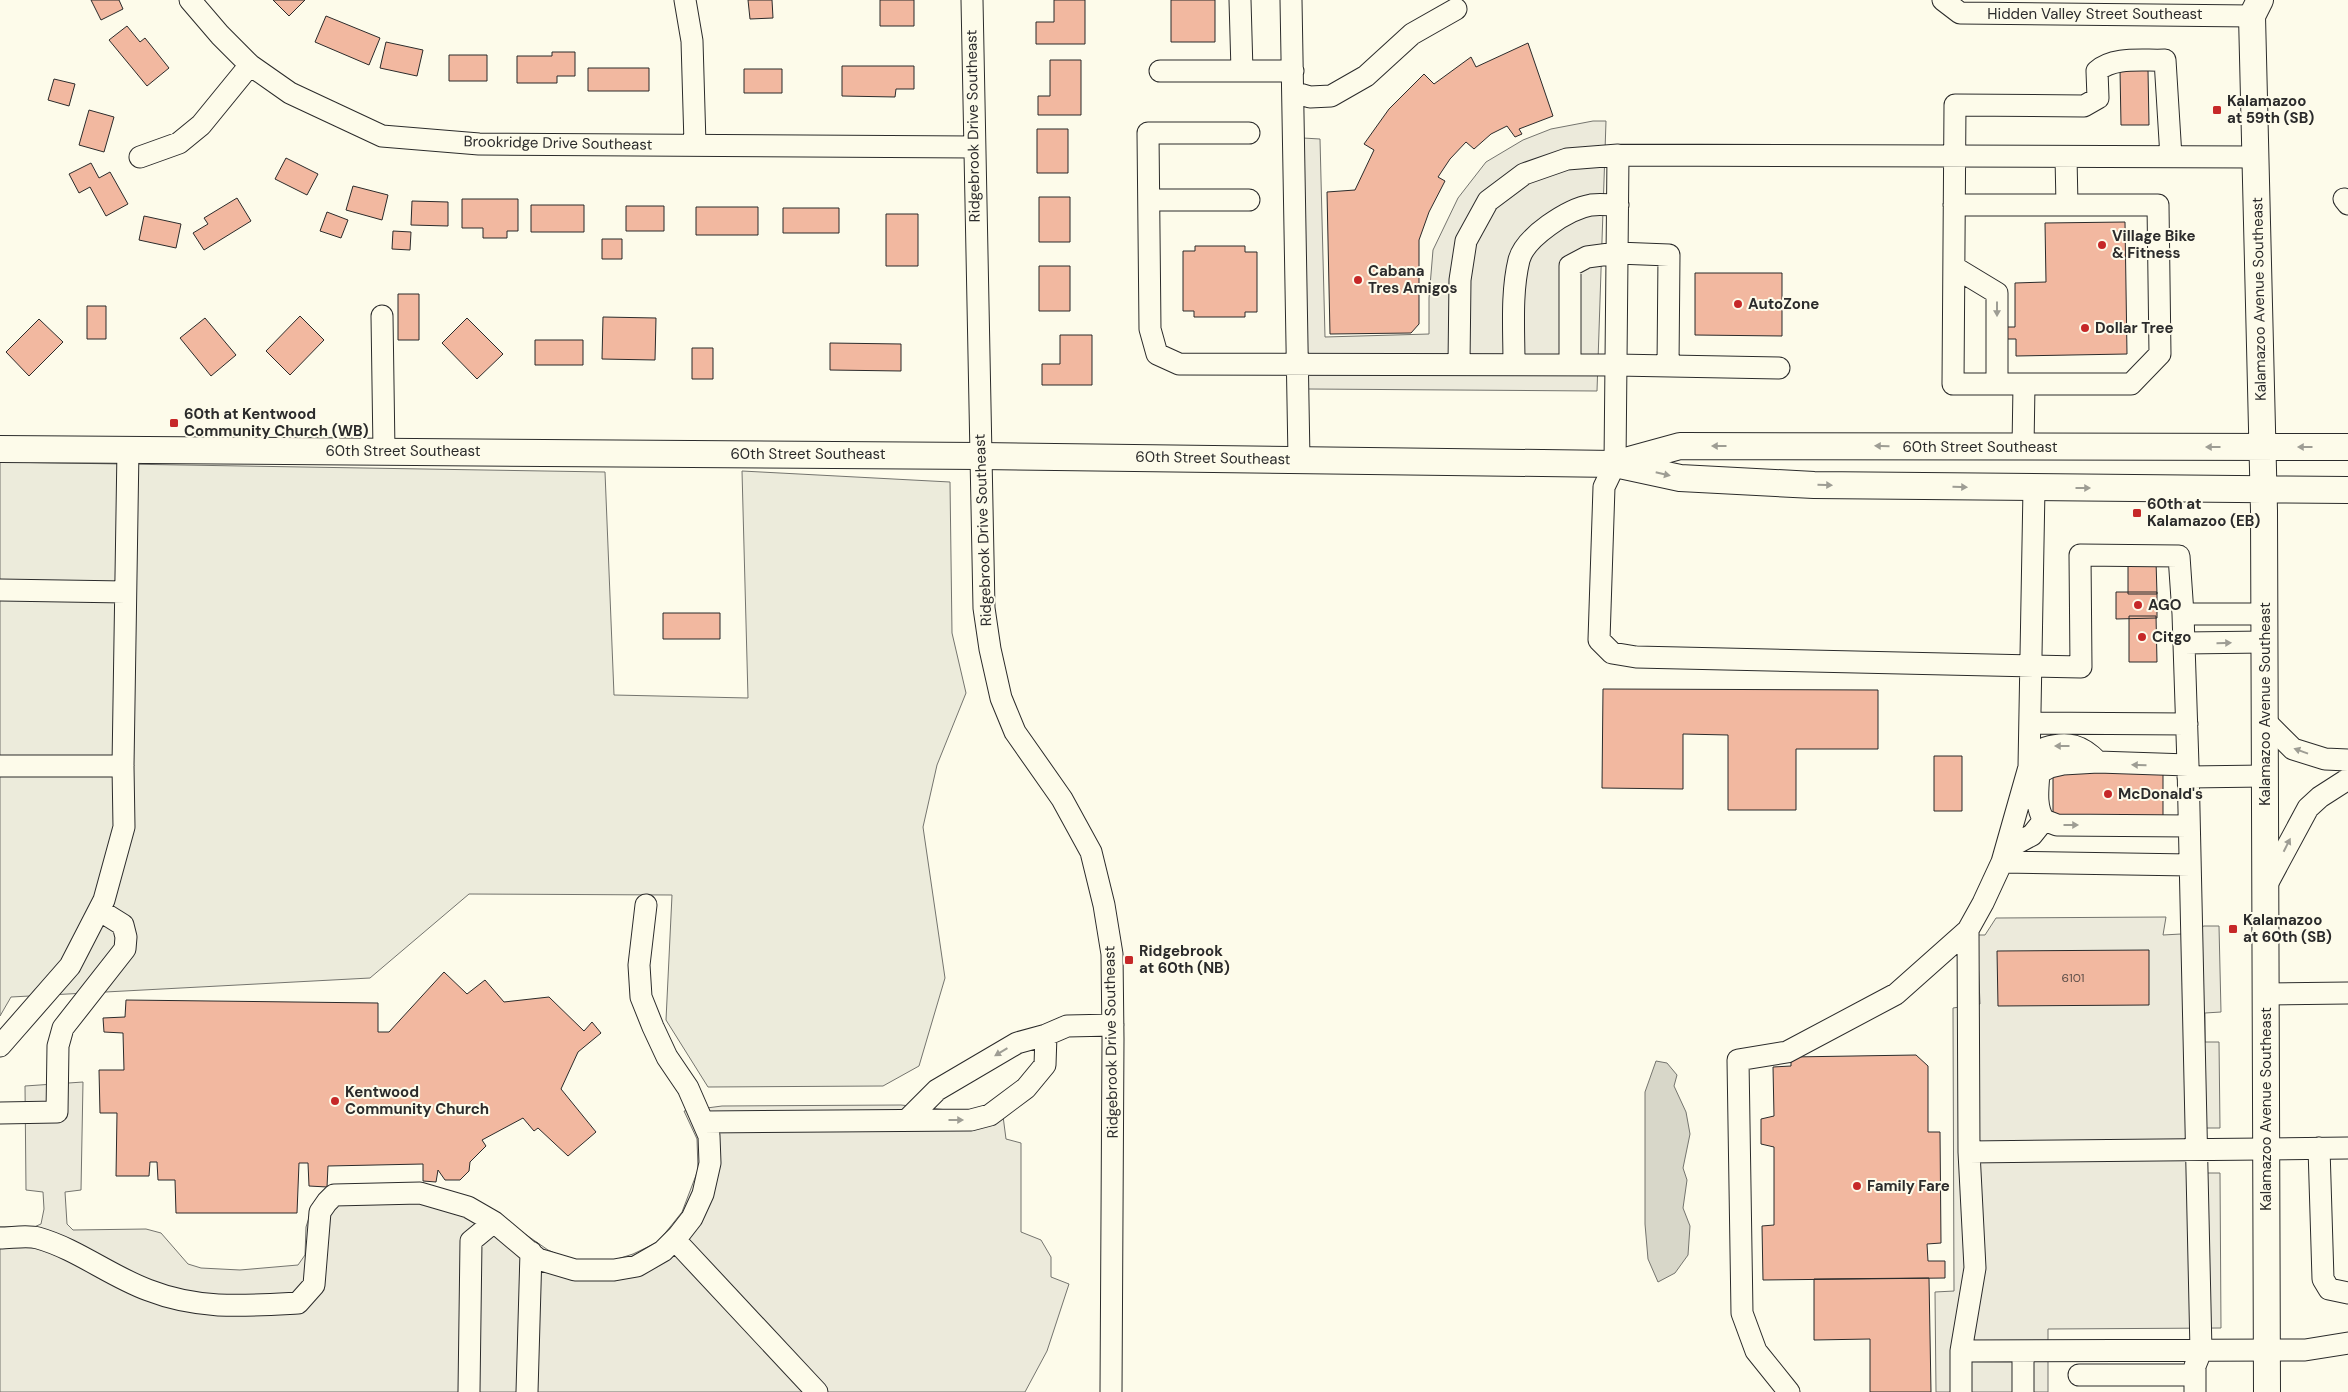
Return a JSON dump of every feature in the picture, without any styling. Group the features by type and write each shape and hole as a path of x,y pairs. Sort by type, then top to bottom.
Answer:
{"main road":[{"name":"Kalamazoo Avenue Southeast","path":"2251,5 2264,490 2267,1392"},
{"name":"60th Street Southeast","path":"1615,464 1680,446 2348,447"},
{"path":"1911,486 1916,472 1924,459 1936,451 1948,447"},
{"name":"60th Street Southeast","path":"0,449 980,456 1615,464 1680,478 1814,485 2348,490"}],"street":[{"name":"Brookridge Drive Southeast","path":"190,0 220,35 250,65 290,93 382,136 479,144 973,147"},
{"path":"685,0 692,41 695,144"},
{"name":"Ridgebrook Drive Southeast","path":"972,0 973,147 984,608 990,649 1001,698 1015,732 1062,799 1091,852 1104,905 1112,954 1111,1392"},
{"path":"1240,0 1242,71"},
{"path":"1290,0 1293,71 1299,459"},
{"name":"Hidden Valley Street Southeast","path":"1943,0 1960,13 2251,5"},
{"path":"1293,92 1310,96 1331,96 1366,76 1412,34 1456,9"},
{"path":"1954,205 2158,205 2160,354 2131,384 1953,384 1954,156 1955,105 2084,106 2098,98 2097,71 2105,64 2120,61 2164,60 2171,157"},
{"path":"140,157 179,143 201,126 250,65"},
{"path":"1160,71 1293,71"},
{"path":"1249,133 1148,133 1150,329 1157,354 1179,364 1570,364 1779,368"},
{"path":"1459,364 1460,280 1466,240 1488,201 1524,174 1568,159 1618,155 2255,157"},
{"path":"1618,155 1615,464 1604,487 1598,640 1612,653 1636,658 2081,667 2080,555 2179,556 2183,614 2188,771 2201,1351 2195,1366 2195,1384 2082,1384 2079,1352"},
{"path":"2066,157 2067,205"},
{"path":"1149,200 1248,200"},
{"path":"1514,364 1515,293 1520,258 1540,231 1568,214 1590,205 1618,205"},
{"path":"1570,364 1570,266 1587,257 1617,253 1669,254 1668,366"},
{"path":"1954,267 1997,293 1997,384"},
{"path":"382,316 384,451"},
{"path":"2023,447 2024,385"},
{"path":"0,1046 70,966 104,900 124,827 123,766 128,450"},
{"path":"1789,1392 1756,1350 1742,1313 1738,1060 1787,1052 1896,994 1968,930 2004,856 2029,767 2034,488"},
{"path":"0,590 125,592"},
{"path":"2183,614 2265,614"},
{"path":"2184,644 2265,642"},
{"path":"2264,721 2293,749 2325,760 2348,760"},
{"path":"2031,723 2186,724"},
{"path":"2189,826 2057,825 2044,820 2039,813 2039,772 2063,764 2098,762 2264,776"},
{"path":"0,766 123,766"},
{"path":"2264,888 2308,808 2320,797 2348,779"},
{"path":"2004,856 2032,835 2044,820"},
{"path":"2004,856 2190,865"},
{"path":"0,1238 36,1237 64,1248 146,1290 199,1305 254,1306 298,1303 314,1285 320,1212 334,1195 420,1193 468,1207 494,1222 538,1258 575,1270 614,1270 638,1266 663,1251 692,1218 703,1194 710,1163 709,1136 688,1088 667,1057 641,997 639,965 646,905"},
{"path":"0,1113 57,1112 58,1046 63,1028 125,949 126,937 123,925 99,910"},
{"path":"1961,1392 1961,1351 1975,1268 1969,1152 1968,930"},
{"path":"2265,994 2348,993"},
{"path":"907,1120 937,1090 1017,1043 1046,1035 1067,1026 1113,1025"},
{"path":"703,1122 971,1120 990,1115 1026,1088 1045,1065 1046,1035"},
{"path":"2318,1148 2323,1279 2330,1289 2348,1293"},
{"path":"1969,1152 2348,1148"},
{"path":"469,1392 471,1241 494,1222"},
{"path":"674,1240 817,1392"},
{"path":"527,1392 531,1252"},
{"path":"1961,1351 2305,1350 2348,1343"},
{"path":"2023,1352 2023,1392"}],"shaded area":[{"path":"1593,121 1606,121 1597,391 1308,389 1303,138 1320,139 1325,337 1429,334 1429,298 1433,250 1458,198 1486,162 1523,140 1551,129"},
{"path":"0,462 605,472 614,695 748,698 742,471 950,482 952,633 966,693 937,765 923,827 945,978 919,1066 883,1086 708,1087 666,1020 672,895 469,894 370,978 11,997 0,1016"},
{"path":"2166,917 2163,935 2181,934 2204,926 2219,926 2221,1012 2205,1013 2205,1042 2219,1042 2220,1128 2204,1128 2204,1173 2220,1173 2221,1328 2048,1329 2048,1392 1936,1392 1935,1292 1954,1291 1953,1008 1980,1004 1977,935 1985,935 1996,918"},
{"path":"1656,1061 1667,1063 1677,1075 1674,1086 1686,1112 1690,1134 1683,1168 1687,1180 1683,1208 1690,1226 1688,1255 1675,1273 1658,1282 1648,1259 1645,1224 1645,1092"},
{"path":"83,1082 81,1190 65,1192 67,1224 73,1230 146,1229 161,1233 188,1264 201,1268 240,1270 298,1265 305,1255 306,1227 312,1208 325,1192 476,1200 548,1250 570,1260 605,1263 633,1254 658,1242 682,1212 698,1170 697,1139 684,1111 722,1106 901,1105 1003,1116 1006,1139 1021,1143 1021,1232 1041,1240 1051,1257 1051,1277 1069,1284 1047,1351 1025,1392 0,1392 0,1227 34,1227 41,1224 44,1209 43,1192 26,1190 25,1086"}],"building":[{"path":"91,0 119,0 123,9 101,20"},
{"path":"273,0 305,0 289,16"},
{"path":"748,0 772,0 773,18 750,19"},
{"path":"880,0 914,0 914,26 880,26"},
{"path":"1054,0 1085,0 1085,44 1036,44 1036,22 1054,22"},
{"path":"1171,0 1215,0 1215,42 1171,42"},
{"path":"326,16 380,38 369,65 315,42"},
{"path":"127,26 140,42 145,38 169,68 147,86 109,40"},
{"path":"386,42 423,50 417,76 380,68"},
{"path":"1528,43 1553,116 1519,129 1522,134 1515,137 1507,126 1491,134 1474,149 1466,142 1450,159 1438,177 1445,181 1429,212 1419,240 1419,324 1411,333 1330,334 1327,192 1355,190 1374,150 1364,144 1389,109 1424,74 1434,84 1471,57 1476,67"},
{"path":"552,52 575,52 575,76 557,76 557,83 517,83 517,56 552,56"},
{"path":"449,55 487,55 487,81 449,81"},
{"path":"1050,60 1081,60 1081,115 1038,115 1038,96 1050,96"},
{"path":"842,66 914,66 914,89 896,89 895,97 842,96"},
{"path":"588,68 649,68 649,91 588,91"},
{"path":"744,69 782,69 782,93 744,93"},
{"path":"2120,70 2148,70 2149,125 2121,125"},
{"path":"54,79 75,84 69,106 48,100"},
{"path":"89,110 114,117 104,152 79,145"},
{"path":"1037,129 1068,129 1068,173 1037,173"},
{"path":"286,158 318,174 307,195 275,179"},
{"path":"91,163 99,178 110,172 128,204 106,216 90,187 79,193 69,174"},
{"path":"353,186 388,195 382,220 346,210"},
{"path":"1039,197 1070,197 1070,242 1039,242"},
{"path":"237,198 251,221 204,250 193,233 208,224 204,218"},
{"path":"462,199 518,199 518,231 507,231 507,238 483,238 483,228 462,228"},
{"path":"412,201 448,202 448,226 411,225"},
{"path":"531,205 584,205 584,232 531,232"},
{"path":"626,206 664,206 664,231 626,231"},
{"path":"696,207 758,207 758,235 696,235"},
{"path":"783,208 839,208 839,233 783,233"},
{"path":"327,212 348,220 341,238 320,231"},
{"path":"886,214 918,214 918,266 886,266"},
{"path":"144,216 181,224 176,248 139,240"},
{"path":"2125,222 2127,354 2016,356 2016,339 1999,339 1998,327 2015,327 2015,283 2046,282 2045,223"},
{"path":"393,231 411,232 410,250 392,249"},
{"path":"602,239 622,239 622,259 602,259"},
{"path":"1195,246 1245,246 1245,252 1257,252 1257,312 1245,312 1245,317 1194,317 1194,311 1183,311 1183,251 1195,251"},
{"path":"1039,266 1070,266 1070,311 1039,311"},
{"name":"AutoZone","path":"1695,273 1782,273 1782,336 1695,335"},
{"path":"398,294 419,294 419,340 398,340"},
{"path":"87,306 106,306 106,339 87,339"},
{"path":"300,316 324,340 290,375 266,351"},
{"path":"603,317 656,318 655,360 602,359"},
{"path":"205,318 236,355 211,376 180,338"},
{"path":"467,318 503,354 477,379 442,343"},
{"path":"39,319 63,342 29,376 6,352"},
{"path":"1060,335 1092,335 1092,385 1042,385 1042,364 1060,364"},
{"path":"535,340 583,340 583,365 535,365"},
{"path":"830,343 901,344 901,371 830,370"},
{"path":"692,348 713,348 713,379 692,379"},
{"path":"2128,561 2156,561 2157,594 2128,594"},
{"path":"2116,592 2157,592 2157,618 2116,619"},
{"path":"663,613 720,613 720,639 663,639"},
{"path":"2129,616 2156,616 2157,662 2129,662"},
{"path":"1603,689 1878,690 1878,749 1796,749 1796,810 1728,810 1728,735 1683,734 1683,789 1602,788"},
{"path":"1934,756 1962,756 1962,811 1934,811"},
{"name":"McDonald's","path":"2053,770 2163,770 2163,821 2053,820"},
{"path":"2149,950 2149,1005 1998,1006 1997,951"},
{"name":"Kentwood Community Church","path":"444,972 467,994 485,980 504,1002 549,997 584,1031 592,1022 601,1033 578,1052 561,1089 596,1132 568,1156 538,1128 534,1131 523,1118 482,1140 486,1146 470,1162 469,1171 460,1180 445,1180 438,1170 436,1182 423,1181 423,1164 328,1166 327,1187 309,1186 308,1163 299,1163 297,1213 176,1213 175,1180 158,1180 157,1162 150,1162 149,1176 116,1176 117,1113 100,1113 99,1070 124,1070 123,1033 104,1032 103,1018 125,1017 126,1000 378,1003 378,1032 389,1032"},
{"name":"Family Fare","path":"1916,1055 1928,1066 1928,1132 1940,1132 1941,1243 1927,1244 1928,1261 1945,1261 1945,1278 1763,1280 1762,1226 1774,1225 1774,1147 1761,1144 1761,1119 1774,1116 1773,1067 1791,1066 1791,1057"},
{"path":"1929,1278 1931,1392 1870,1392 1870,1339 1814,1340 1814,1279"}],"place":[{"name":"Kalamazoo at 59th (SB)","path":"2217,110"},
{"name":"Village Bike & Fitness","path":"2102,245"},
{"name":"Cabana Tres Amigos","path":"1358,280"},
{"name":"AutoZone","path":"1738,304"},
{"name":"Dollar Tree","path":"2085,328"},
{"name":"60th at Kentwood Community Church (WB)","path":"174,423"},
{"name":"60th at Kalamazoo (EB)","path":"2137,513"},
{"name":"AGO","path":"2138,605"},
{"name":"Citgo","path":"2142,637"},
{"name":"McDonald's","path":"2108,794"},
{"name":"Kalamazoo at 60th (SB)","path":"2233,929"},
{"name":"Ridgebrook at 60th (NB)","path":"1129,960"},
{"name":"Kentwood Community Church","path":"335,1101"},
{"name":"Family Fare","path":"1857,1186"}]}
